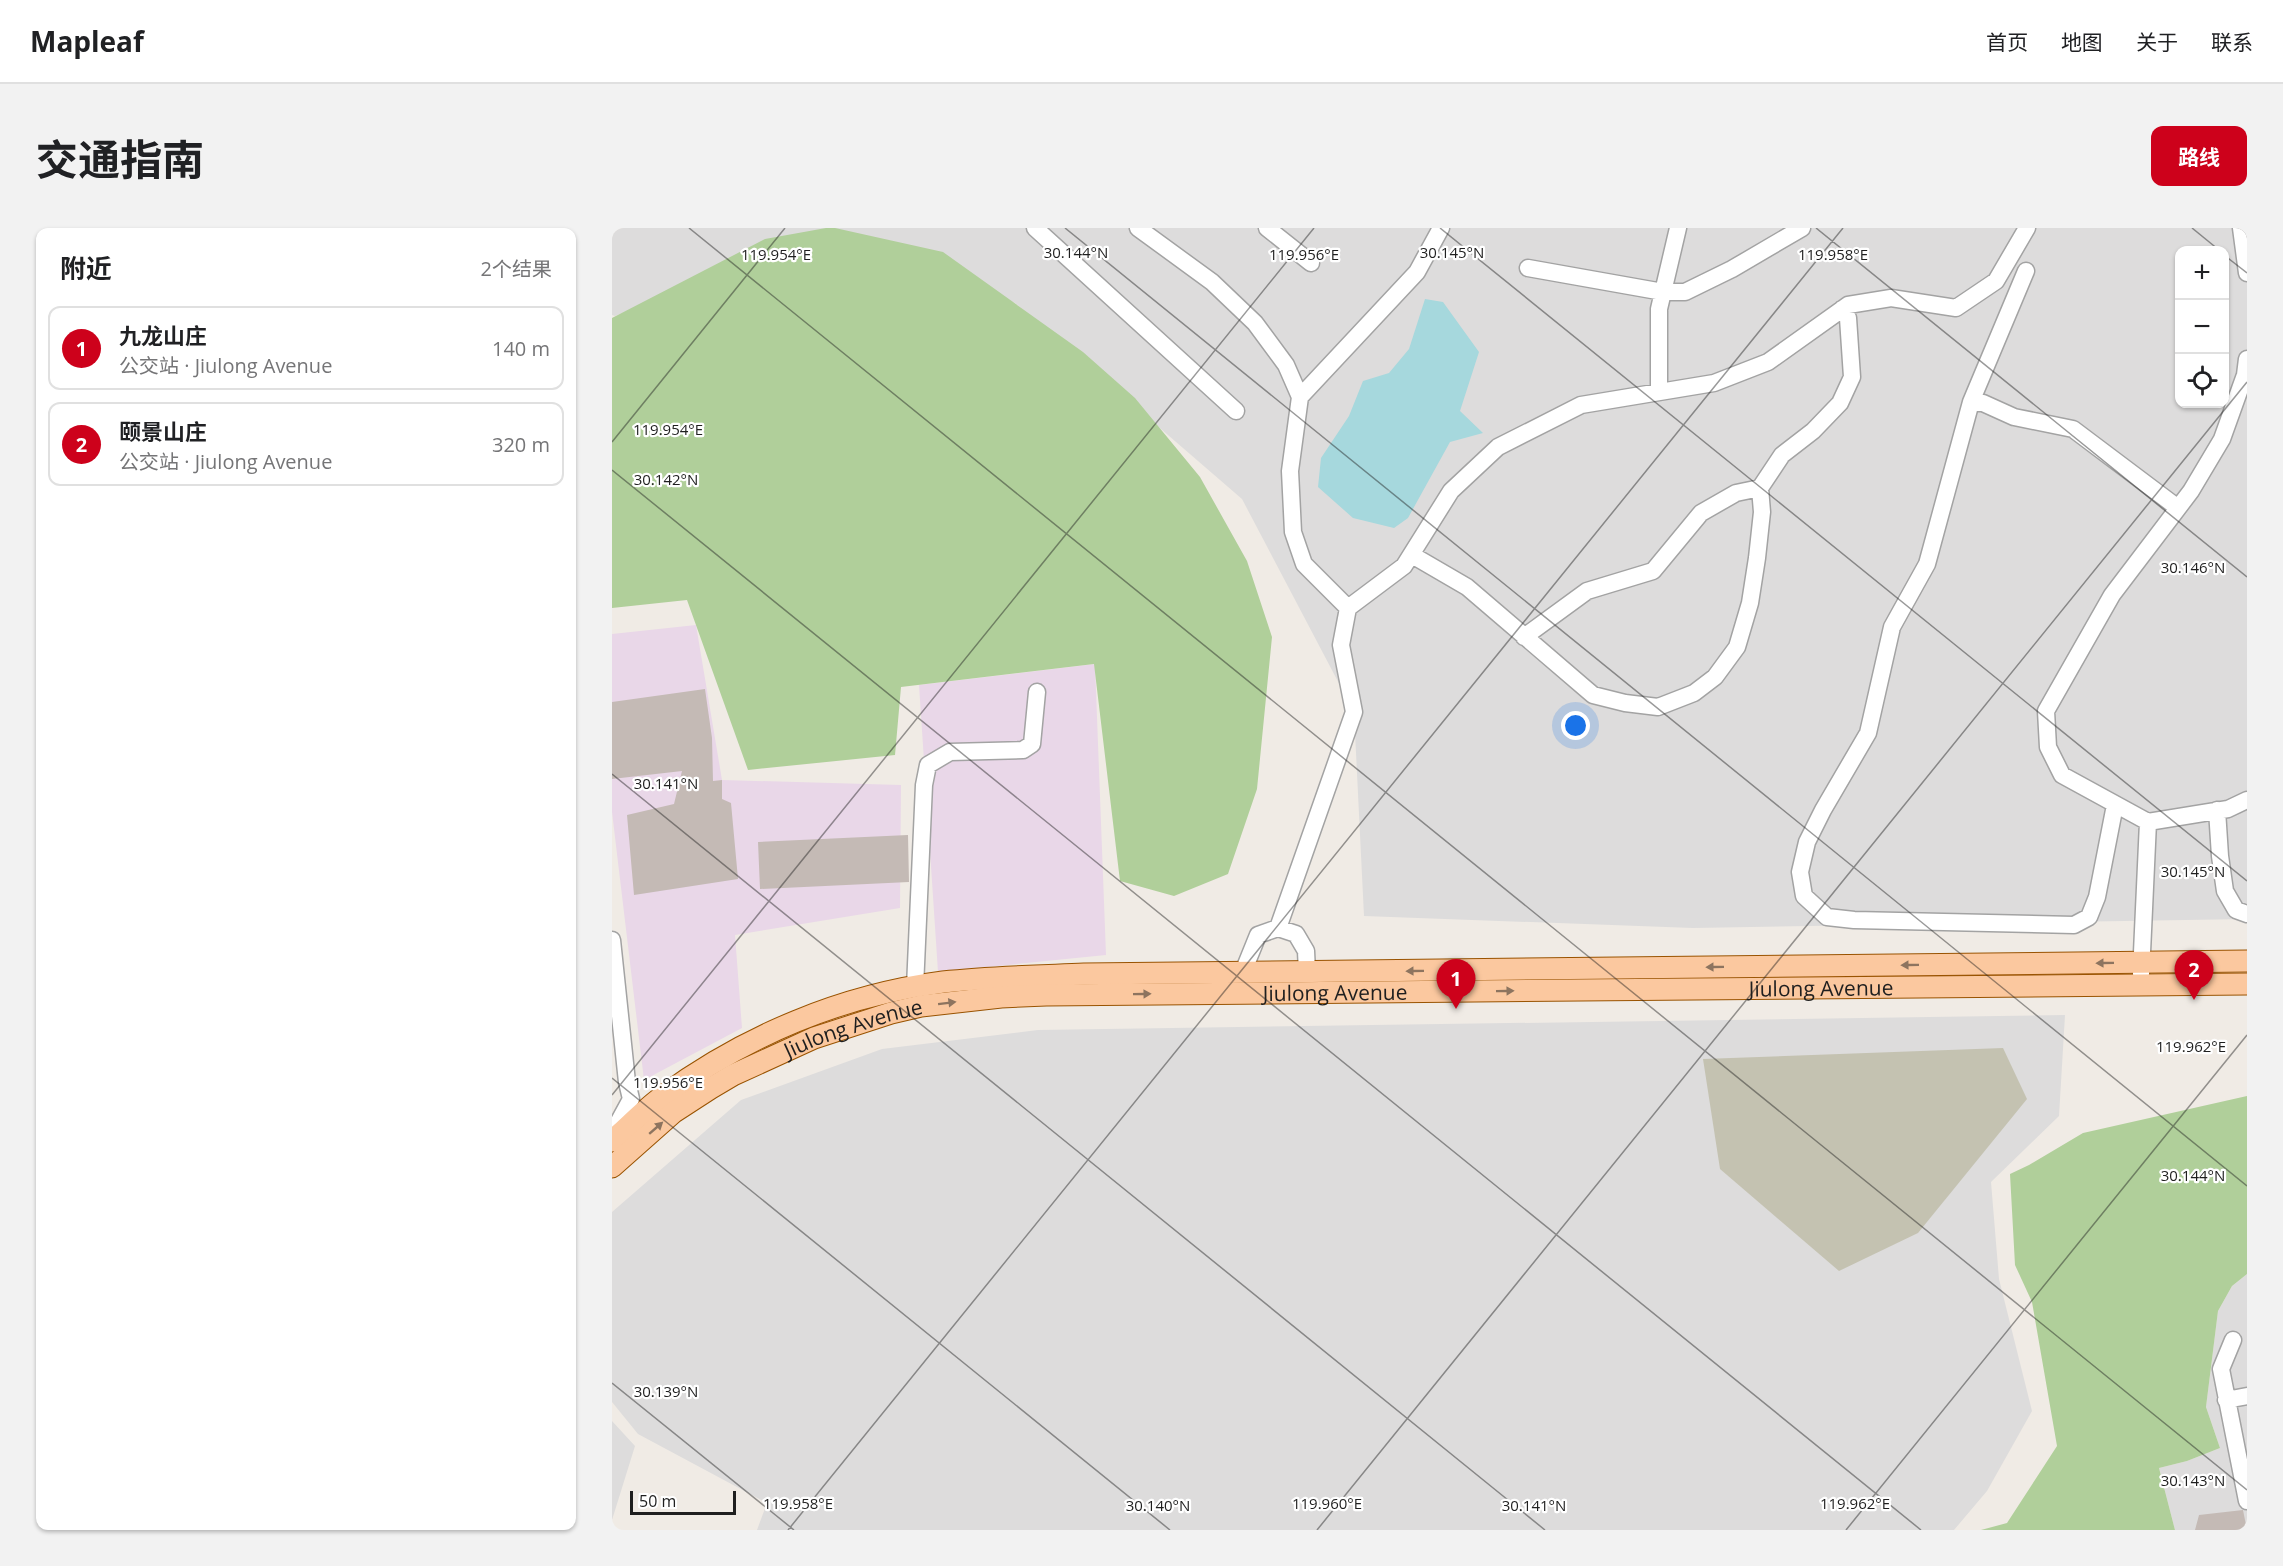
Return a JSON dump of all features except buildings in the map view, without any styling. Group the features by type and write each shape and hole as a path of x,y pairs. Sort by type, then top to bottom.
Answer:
{"main road":[{"name":"Jiulong Avenue","path":"614,1156 662,1096 728,1054 828,1008 915,987 1009,976 2247,961"},
{"path":"1281,972 1282,993"},
{"name":"Jiulong Avenue","path":"614,1156 674,1112 733,1075 814,1038 891,1013 921,1006 1001,997 2247,984"}],"street":[{"path":"1035,228 1236,411"},
{"path":"1138,228 1212,282 1255,323 1286,365 1300,397 1290,471 1293,532 1304,564 1348,608"},
{"path":"1267,228 1311,262"},
{"path":"1300,397 1417,272 1441,228"},
{"path":"1659,392 1659,309 1678,228"},
{"path":"1528,268 1663,292 1685,292 1732,269 1802,228"},
{"path":"1278,927 1354,712 1341,645 1348,608 1404,566 1451,491 1498,447 1581,405 1714,383 1768,362 1848,305 1891,297 1956,308 1996,280 2027,228"},
{"path":"2241,228 2247,273"},
{"path":"2026,271 1971,402 1927,564 1892,627 1868,732 1807,842 1800,872 1804,896 1827,917 1854,920 2074,925 2089,917 2097,897 2115,805"},
{"path":"1412,555 1467,586 1593,696 1658,707 1694,693 1714,677 1737,647 1750,603 1757,558 1762,512 1760,488 1782,455 1813,431 1840,403 1852,378 1848,318 1842,309"},
{"path":"2247,359 2245,383 2222,439 2191,491 2112,595 2046,711 2048,747 2062,775 2148,822 2228,808 2247,800"},
{"path":"1971,402 1983,403 2014,417 2073,429 2178,508"},
{"path":"1524,637 1587,591 1653,571 1701,513 1736,493 1760,488"},
{"path":"915,987 924,784 928,765 950,752 1023,750 1032,744 1038,692"},
{"path":"2217,810 2225,891 2236,910 2247,914"},
{"path":"2140,985 2148,822"},
{"path":"1243,972 1258,934 1278,927 1296,934 1306,951 1307,972"},
{"path":"612,940 630,1099 612,1134"},
{"path":"2233,1340 2220,1369 2226,1400 2242,1451 2247,1501"},
{"path":"2226,1400 2247,1396"}],"shaded area":[{"path":"612,228 829,228 615,316 612,315"},
{"path":"833,228 2247,228 2247,919 1693,928 1364,916 1354,712 1242,499 1015,303"},
{"path":"696,625 722,780 901,785 900,908 735,935 742,1028 644,1080 612,812 612,634"},
{"path":"1095,664 1106,955 938,972 919,685"},
{"path":"2065,1015 2059,1116 1991,1182 1999,1279 2032,1411 1987,1491 1954,1530 757,1530 767,1503 638,1434 612,1402 612,1212 741,1100 882,1049 1038,1030"},
{"path":"2003,1048 2027,1099 1918,1233 1839,1271 1720,1169 1703,1059"},
{"path":"2247,1274 2247,1530 2175,1530 2159,1468 2187,1461 2220,1448 2206,1407 2218,1311 2232,1286"},
{"path":"612,1421 635,1446 612,1520"}],"green space":[{"path":"835,228 943,252 1083,352 1135,398 1200,477 1247,561 1272,637 1257,789 1228,874 1174,896 1120,881 1094,664 901,687 895,755 748,770 687,600 612,608 612,318 765,239"},
{"path":"2247,1096 2247,1274 2232,1286 2218,1311 2206,1407 2220,1448 2187,1461 2159,1468 2175,1530 1981,1530 2007,1523 2057,1446 2032,1302 2015,1265 2010,1174 2083,1133"}],"water":[{"path":"1425,299 1443,302 1479,352 1460,411 1483,433 1450,442 1408,518 1394,528 1353,518 1318,487 1321,458 1349,416 1363,381 1389,373 1409,349"}],"place":[{"name":"颐景山庄","path":"2194,1000"},
{"name":"九龙山庄","path":"1456,1009"}]}
